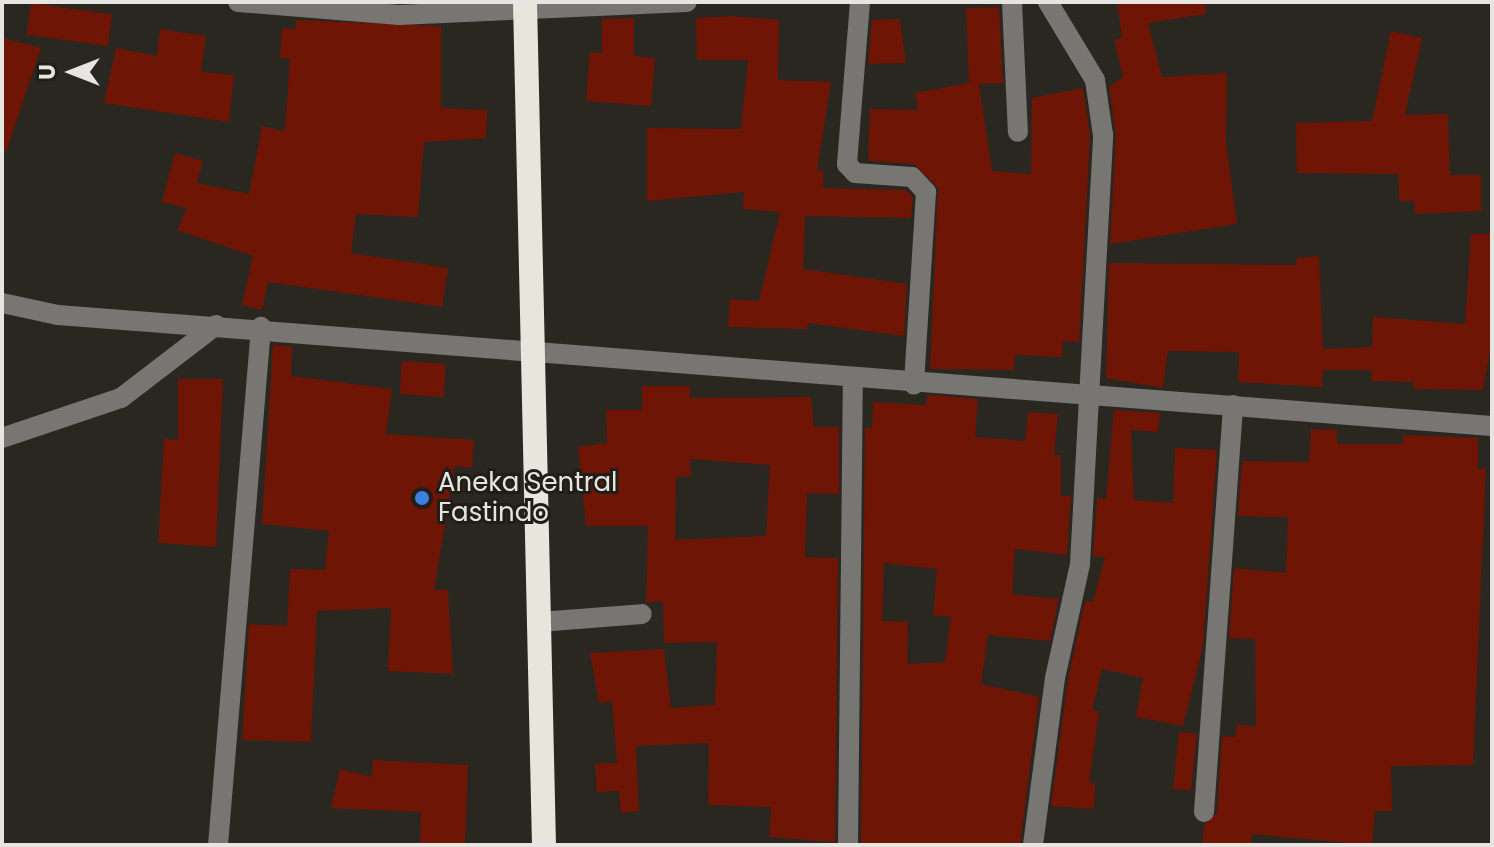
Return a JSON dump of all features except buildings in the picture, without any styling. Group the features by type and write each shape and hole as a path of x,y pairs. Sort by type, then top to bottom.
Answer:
{"highway":[{"path":"525,7 544,845"}],"street":[{"path":"238,2 399,15 687,2"},
{"path":"860,2 847,164 855,173 912,177 926,192 914,385"},
{"path":"1012,2 1018,132"},
{"path":"1033,845 1055,678 1080,564 1091,396 1100,99 1070,29 1048,2"},
{"path":"2,303 58,315 261,327 914,385 1233,405 1492,426"},
{"path":"2,438 121,398 216,325"},
{"path":"218,845 261,327"},
{"path":"848,845 853,378"},
{"path":"1204,812 1233,405"},
{"path":"539,622 642,614"}],"place":[{"name":"Aneka Sentral Fastindo","path":"422,498"}]}
